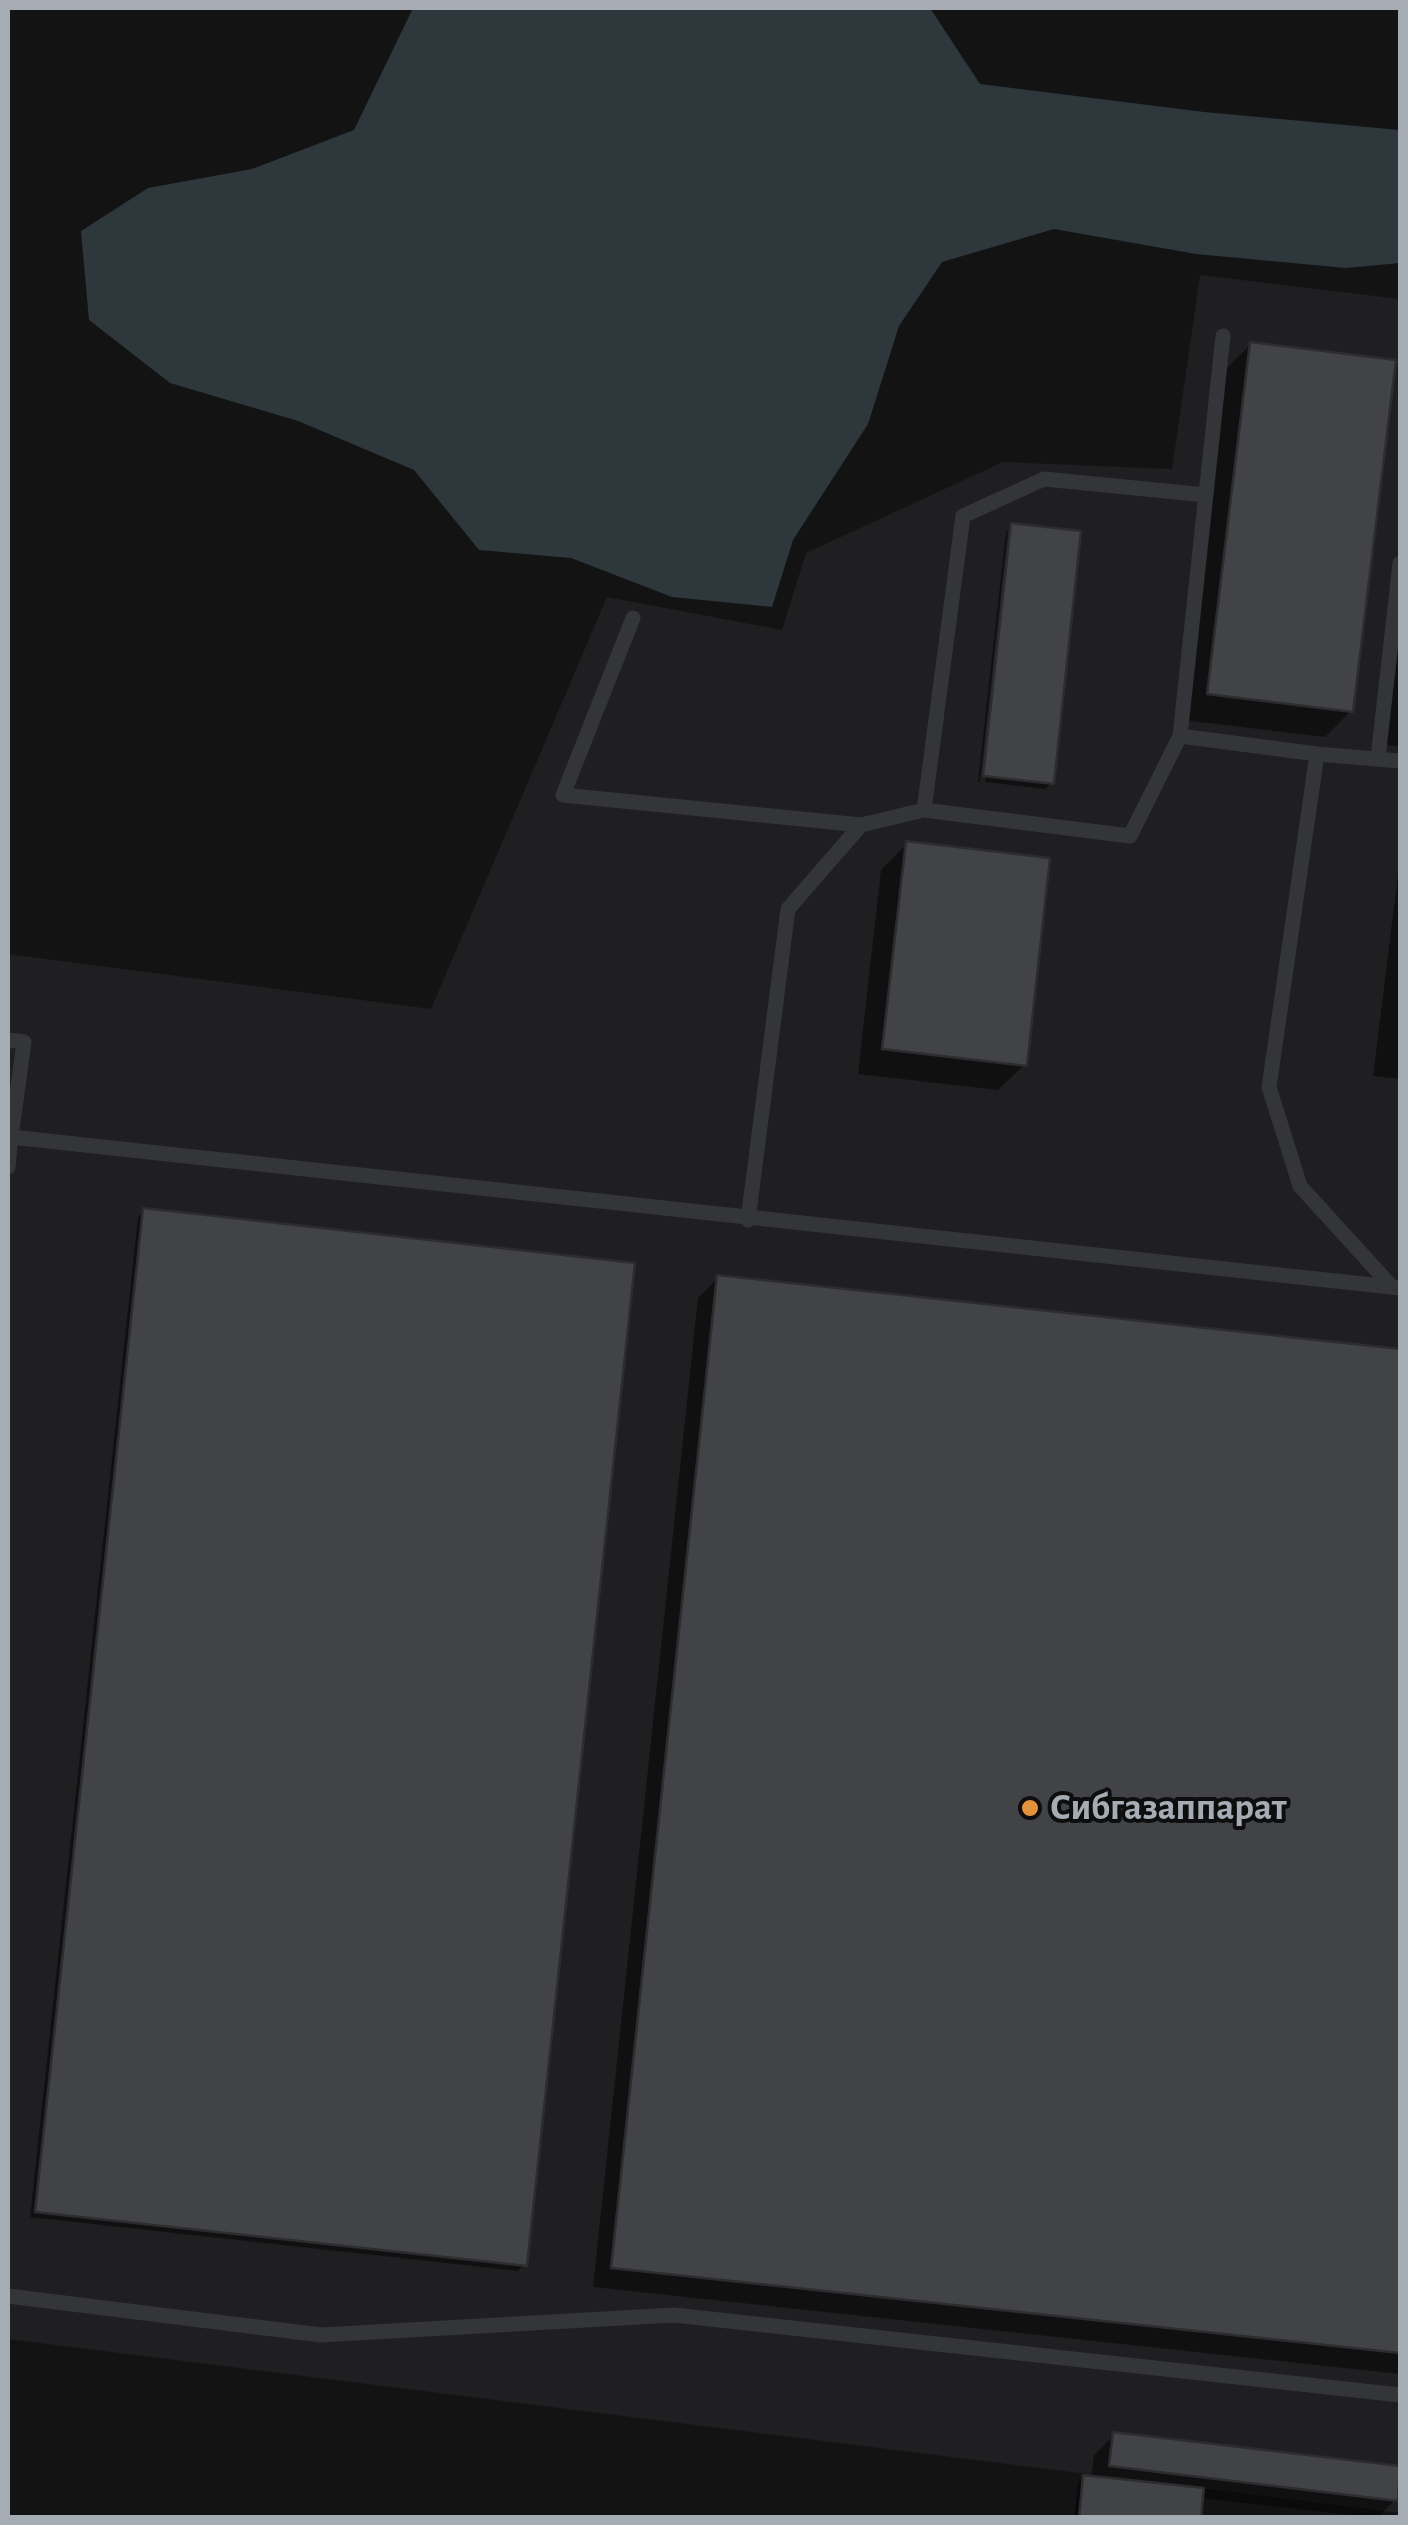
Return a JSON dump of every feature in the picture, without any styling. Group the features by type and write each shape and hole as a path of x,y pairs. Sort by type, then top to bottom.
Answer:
{"lane":[{"path":"632,618 562,795 862,826 924,810 1130,836 1180,736 1223,336"},
{"path":"924,810 962,516 1044,478 1206,495"},
{"path":"1378,758 1400,564"},
{"path":"1180,736 1400,761"},
{"path":"1318,754 1269,1087 1300,1186 1396,1288"},
{"path":"748,1220 788,909 862,826"},
{"path":"8,1040 24,1042 8,1167"},
{"path":"10,1138 1396,1288"},
{"path":"8,2296 321,2335 674,2315 1400,2394"}],"shaded area":[{"path":"413,8 930,8 980,84 1204,112 1400,130 1400,263 1346,268 1196,254 1054,229 942,262 899,326 868,424 793,540 772,607 672,597 571,558 479,550 414,470 298,421 170,383 89,320 81,231 148,188 252,169 354,130"},
{"path":"1200,275 1400,299 1400,2513 8,2339 8,954 431,1009 607,597 782,630 806,553 1003,462 1172,469"}],"building":[{"path":"1250,342 1396,360 1353,712 1207,694"},
{"path":"1011,523 1081,531 1054,784 983,776"},
{"path":"906,841 1050,858 1027,1066 882,1049"},
{"path":"143,1208 635,1263 527,2266 35,2212"},
{"name":"Сибгазаппарат","path":"717,1275 1400,1349 1400,2353 611,2268"},
{"path":"1113,2432 1400,2466 1398,2501 1109,2466"},
{"path":"1083,2475 1204,2488 1201,2518 1079,2518"}],"place":[{"name":"Сибгазаппарат","path":"1030,1808"}]}
